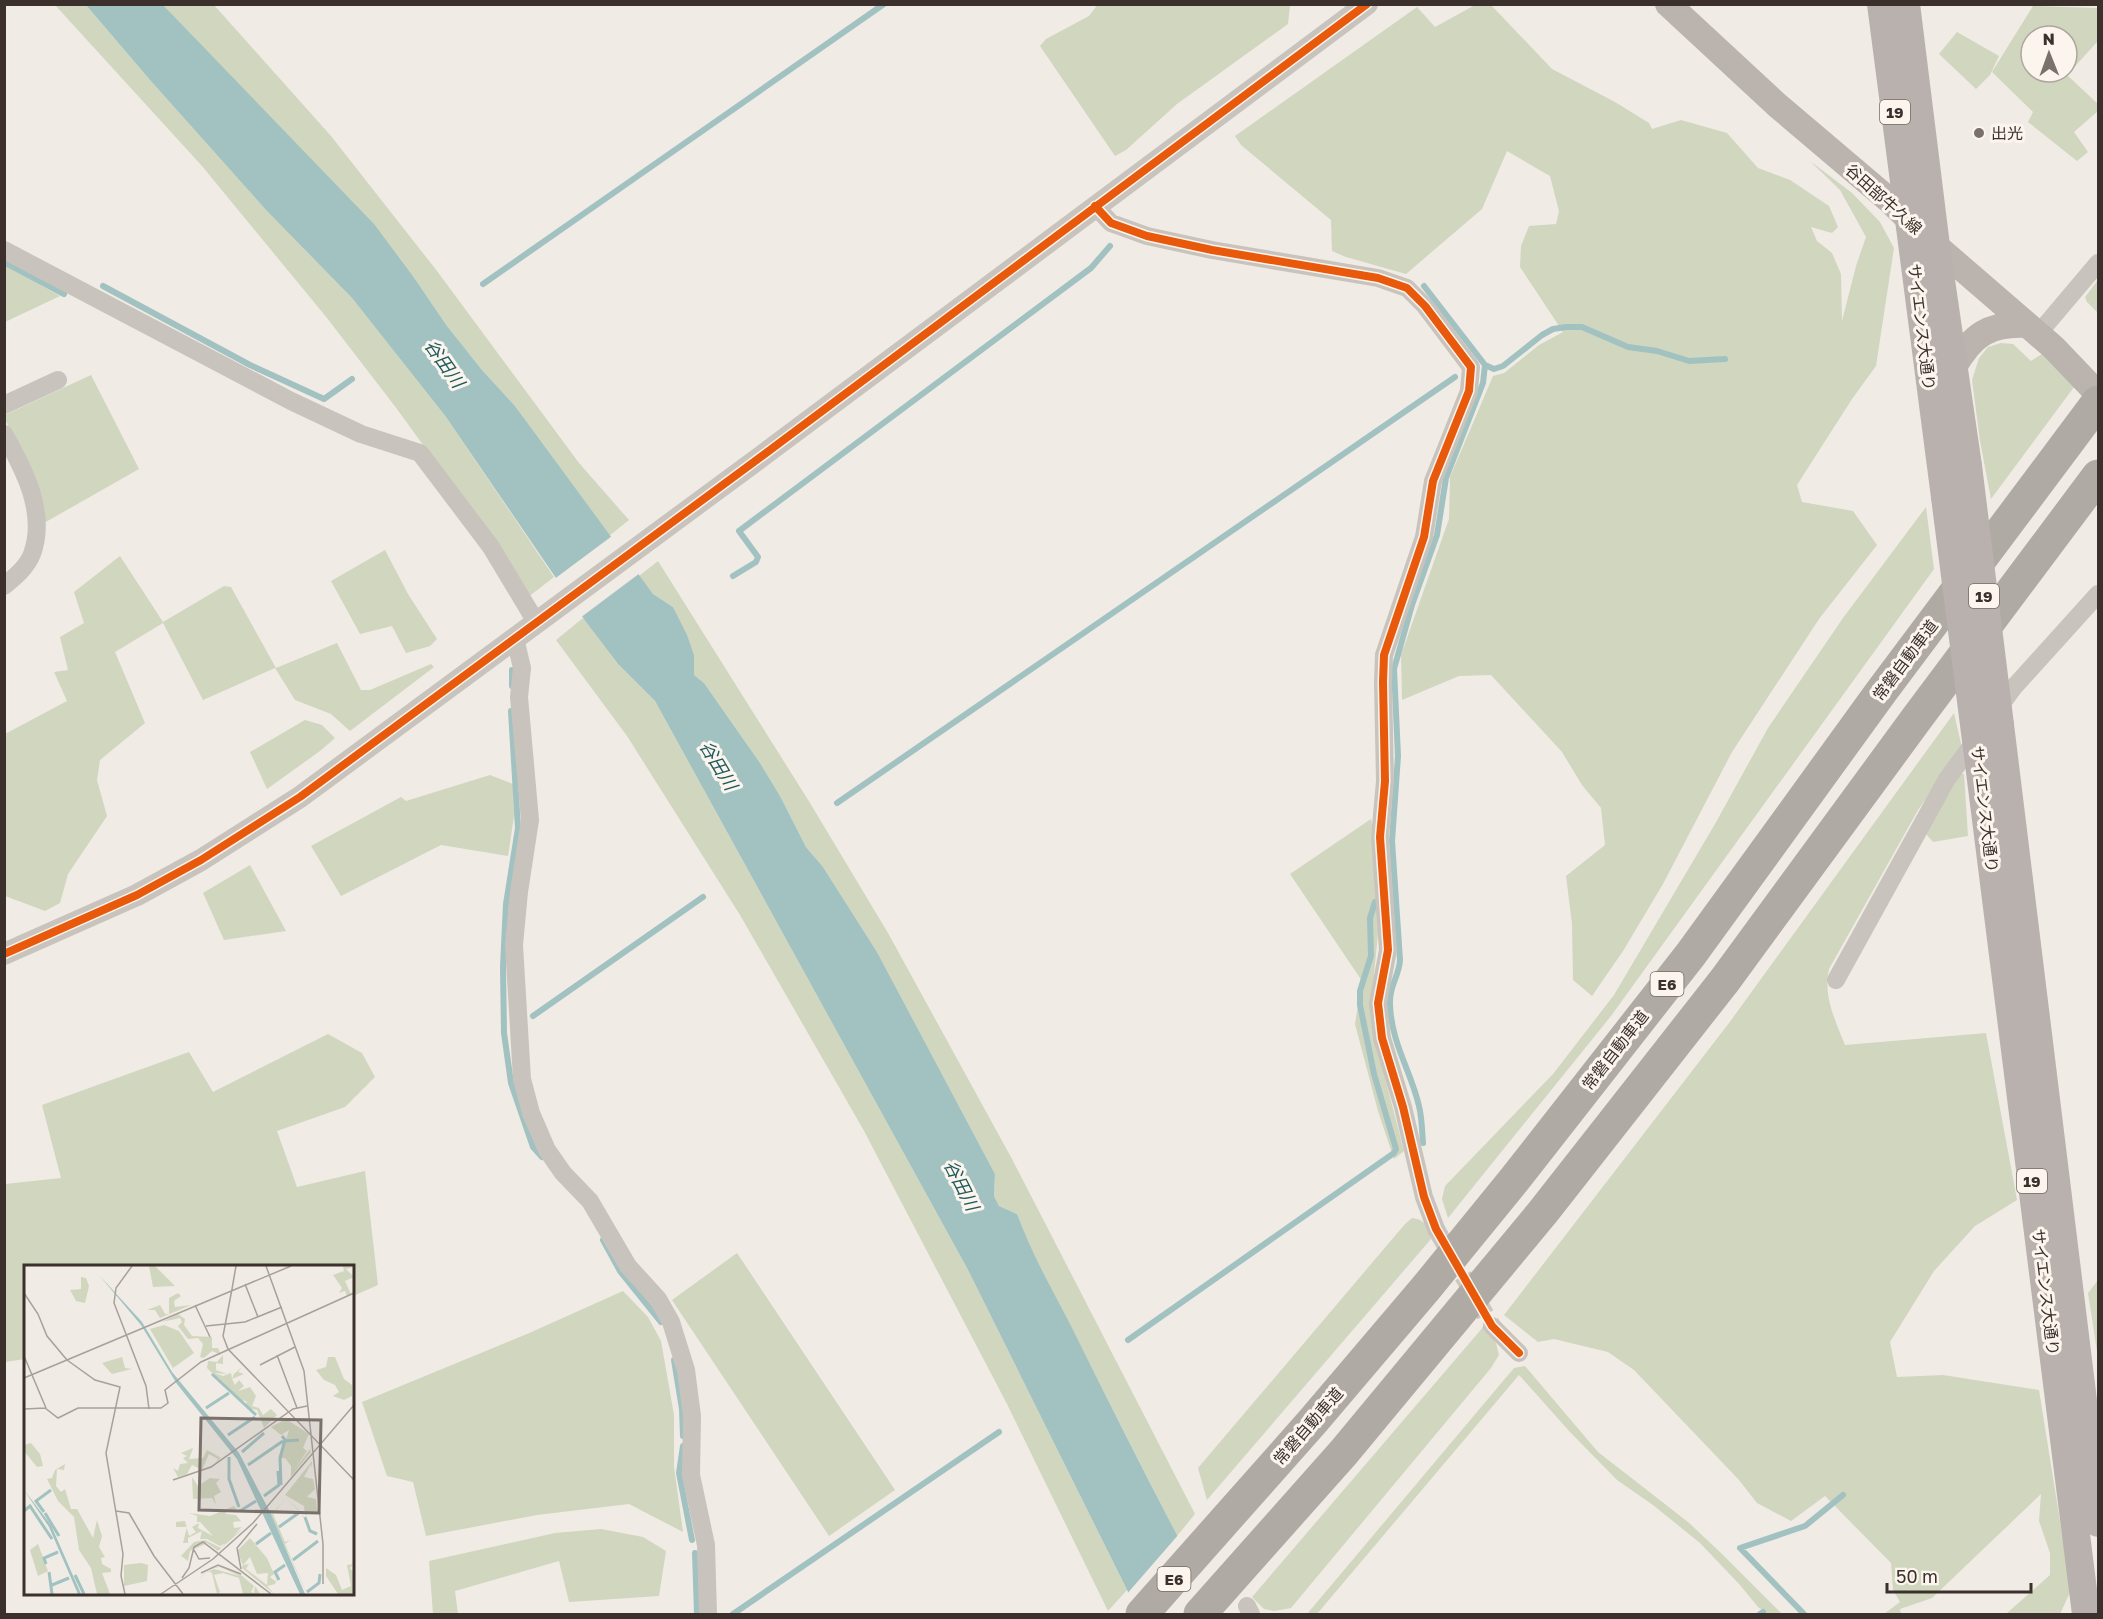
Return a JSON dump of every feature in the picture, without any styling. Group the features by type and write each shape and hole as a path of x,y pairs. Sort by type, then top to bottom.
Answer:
{"highway":[{"name":"常磐自動車道","path":"1142,1614 1206,1544 1426,1288 1588,1086 1691,954 1881,692 2098,402"},
{"name":"E6","path":"1223,1606 1344,1452 1551,1202 1725,980 2098,476"}],"main road":[{"name":"谷田部牛久線","path":"1668,4 1777,105 1889,200 1936,246 2039,335 2098,394"},
{"name":"サイエンス大通り","path":"1881,4 2086,1614"},
{"name":"サイエンス大通り","path":"1906,4 1936,246 1968,466 2098,1523"},
{"path":"1954,367 1965,347 1986,331 2008,324 2039,335"}],"street":[{"path":"4,954 136,895 201,860 300,797 1367,4"},
{"path":"1095,206 1111,223 1147,236 1212,250 1378,278 1407,288 1425,306 1471,367 1469,391 1433,481 1424,537 1384,655 1384,781 1380,837 1388,951 1378,1003 1382,1038 1424,1197 1436,1230"},
{"path":"4,250 291,401 362,434 420,453 490,547 539,620"},
{"path":"2039,335 2098,263"},
{"path":"4,405 58,380"},
{"path":"4,434 16,455 37,513 36,540 32,555 16,576 4,586"},
{"path":"1836,980 1947,780 2014,687 2097,600"},
{"path":"514,638 522,668 519,697 530,820 514,945 522,1079 531,1113 547,1150 563,1173 590,1201 628,1266 658,1299 671,1322 686,1370 692,1416 691,1475 706,1545 708,1614"},
{"path":"1492,1326 1519,1353"}],"green space":[{"path":"1098,4 1290,5 1288,24 1177,104 1126,150 1115,156 1040,46 1046,39 1089,16"},
{"path":"55,5 86,5 266,210 352,298 446,417 554,577 527,598 488,535 397,409 327,318 202,166"},
{"path":"163,5 214,5 331,136 437,271 579,463 629,520 609,536 515,406 482,370 447,326 415,279"},
{"path":"1475,5 1491,5 1552,69 1615,102 1649,123 1652,129 1681,120 1727,133 1758,168 1790,180 1829,206 1838,227 1832,233 1811,227 1817,241 1832,253 1841,274 1842,321 1866,237 1840,190 1810,161 1852,193 1880,222 1894,248 1876,366 1797,485 1802,502 1853,511 1877,545 1819,619 1732,752 1663,884 1623,951 1592,996 1573,980 1572,924 1566,876 1605,845 1601,808 1582,785 1562,752 1491,675 1459,676 1402,700 1401,655 1449,519 1450,477 1493,376 1504,373 1539,345 1563,332 1520,267 1521,246 1529,226 1556,224 1559,211 1550,176 1507,151 1482,209 1406,274 1332,251 1331,220 1241,145 1235,136 1417,7 1435,27"},
{"path":"2033,6 2098,8 2098,41 2079,62 2079,24 2022,24"},
{"path":"2019,29 2019,84 2077,84 2098,104 2098,111 2074,132 2088,152 2077,161 2028,122 2033,112 1992,72"},
{"path":"1957,32 1999,56 1990,75 1976,89 1939,54"},
{"path":"5,265 60,296 5,322"},
{"path":"2098,280 2098,313 2085,297"},
{"path":"2001,343 2013,344 2031,361 2042,354 2074,387 1991,499 1972,380 1979,358 1988,347"},
{"path":"91,375 139,469 44,523 28,469 5,415"},
{"path":"1926,507 1934,569 1611,1016 1448,1218 1442,1199 1445,1186 1553,1074 1614,995 1715,824 1768,728 1843,618"},
{"path":"385,550 408,594 437,639 430,646 406,653 392,626 360,634 331,581"},
{"path":"120,556 163,622 224,586 231,587 276,668 337,643 361,690 370,690 431,664 434,667 350,731 331,714 295,700 275,668 203,700 163,623 115,652 145,723 100,760 97,780 107,816 68,874 60,903 45,911 5,896 5,734 67,701 54,672 68,670 60,637 84,623 74,592"},
{"path":"658,561 810,803 888,933 1012,1159 1195,1514 1177,1536 1025,1236 1017,1214 999,1206 994,1196 995,1174 877,952 823,867 806,847 760,763 704,683 694,675 694,655 673,607 653,594 639,576"},
{"path":"583,618 618,664 655,701 967,1268 1127,1590 1108,1611 1007,1404 863,1129 740,915 627,736 556,640"},
{"path":"1954,713 1962,748 1918,810 1829,969 1829,998 1845,1045 1986,1033 2017,1200 1975,1226 1934,1271 1890,1342 1897,1377 1943,1375 2039,1390 2071,1590 2060,1614 2006,1614 2050,1575 2050,1553 2039,1521 2041,1494 1932,1598 1900,1609 1901,1614 1884,1614 1900,1602 1893,1590 1891,1563 1825,1496 1791,1521 1757,1503 1739,1480 1634,1370 1608,1352 1554,1339 1538,1342 1504,1315 1729,1023"},
{"path":"305,720 322,725 335,738 267,789 250,752"},
{"path":"1960,774 1964,774 1968,836 1933,842 1926,834"},
{"path":"490,775 513,784 514,816 508,856 441,845 341,896 311,846 401,797 406,801"},
{"path":"1371,819 1374,833 1379,924 1373,1015 1385,1078 1404,1151 1394,1159 1378,1111 1355,1024 1362,981 1290,874"},
{"path":"250,865 286,931 224,940 203,893"},
{"path":"328,1034 362,1053 375,1077 345,1107 277,1131 297,1187 365,1171 378,1285 354,1296 354,1265 24,1265 24,1359 5,1362 5,1184 61,1178 42,1105 189,1052 213,1092"},
{"path":"1412,1218 1425,1224 1431,1239 1207,1500 1198,1468"},
{"path":"737,1253 895,1490 829,1536 672,1300"},
{"path":"2098,1280 2098,1358 2088,1293"},
{"path":"623,1291 648,1317 661,1341 674,1415 674,1467 683,1532 629,1504 537,1515 426,1536 413,1482 387,1476 362,1402 527,1334"},
{"path":"1484,1326 1496,1343 1499,1355 1491,1368 1291,1608 1274,1611 1264,1609 1252,1597"},
{"path":"1525,1366 1598,1452 1688,1522 1782,1614 1768,1614 1758,1607 1700,1543 1653,1505 1617,1480 1519,1375 1317,1614 1307,1614 1514,1368"},
{"path":"601,1529 643,1537 666,1551 659,1596 569,1602 559,1561 455,1591 458,1614 433,1614 429,1561 555,1533"}],"water":[{"name":"谷田川","path":"86,5 163,5 374,224 447,326 482,370 515,406 653,594 673,607 694,655 694,675 704,683 760,763 806,847 823,867 877,952 995,1174 994,1196 999,1206 1017,1214 1039,1264 1219,1614 1139,1614 967,1268 655,701 618,664 586,622 446,417 352,298 266,210"}],"pier":[{"path":"612,536 640,573 580,618 553,580"},
{"path":"1179,1534 1222,1614 1135,1614 1126,1595"}],"waterway":[{"path":"483,284 884,4"},
{"path":"733,576 756,562 758,557 739,531 1091,268 1110,246"},
{"path":"4,262 64,294"},
{"path":"103,286 250,365 324,399 352,379"},
{"path":"1424,286 1485,365 1494,369 1503,366 1542,335 1553,329 1566,327 1582,327 1628,347 1657,351 1689,361 1725,359"},
{"path":"1423,1143 1419,1106 1394,1031 1390,1004 1400,960 1392,841 1398,756 1394,669 1412,605 1437,535 1446,478 1483,383 1485,365"},
{"path":"837,803 1455,377"},
{"path":"512,670 512,686"},
{"path":"511,711 518,828 506,904 503,967 504,1033 511,1083 533,1147 542,1157"},
{"path":"533,1016 703,897"},
{"path":"1128,1340 1394,1153 1396,1149 1374,1074 1360,1005 1360,991 1371,956 1370,918 1375,902"},
{"path":"603,1240 620,1271 661,1322"},
{"path":"674,1360 682,1409 683,1436"},
{"path":"733,1614 999,1432"},
{"path":"683,1446 679,1473 692,1540"},
{"path":"1804,1614 1740,1548 1805,1526 1843,1495"},
{"path":"695,1553 697,1614"}],"tunnel":[{"path":"1436,1229 1492,1326"}],"cycle path":[{"path":"4,954 137,895 201,860 300,797 762,456 1367,4"},
{"path":"1095,206 1111,223 1147,236 1212,250 1378,278 1407,288 1425,306 1471,367 1469,391 1433,481 1424,537 1384,655 1385,781 1380,837 1388,950 1378,1003 1382,1038 1403,1107 1424,1197 1436,1229 1492,1326 1519,1353"}],"place":[{"name":"出光","path":"1979,133"}]}
